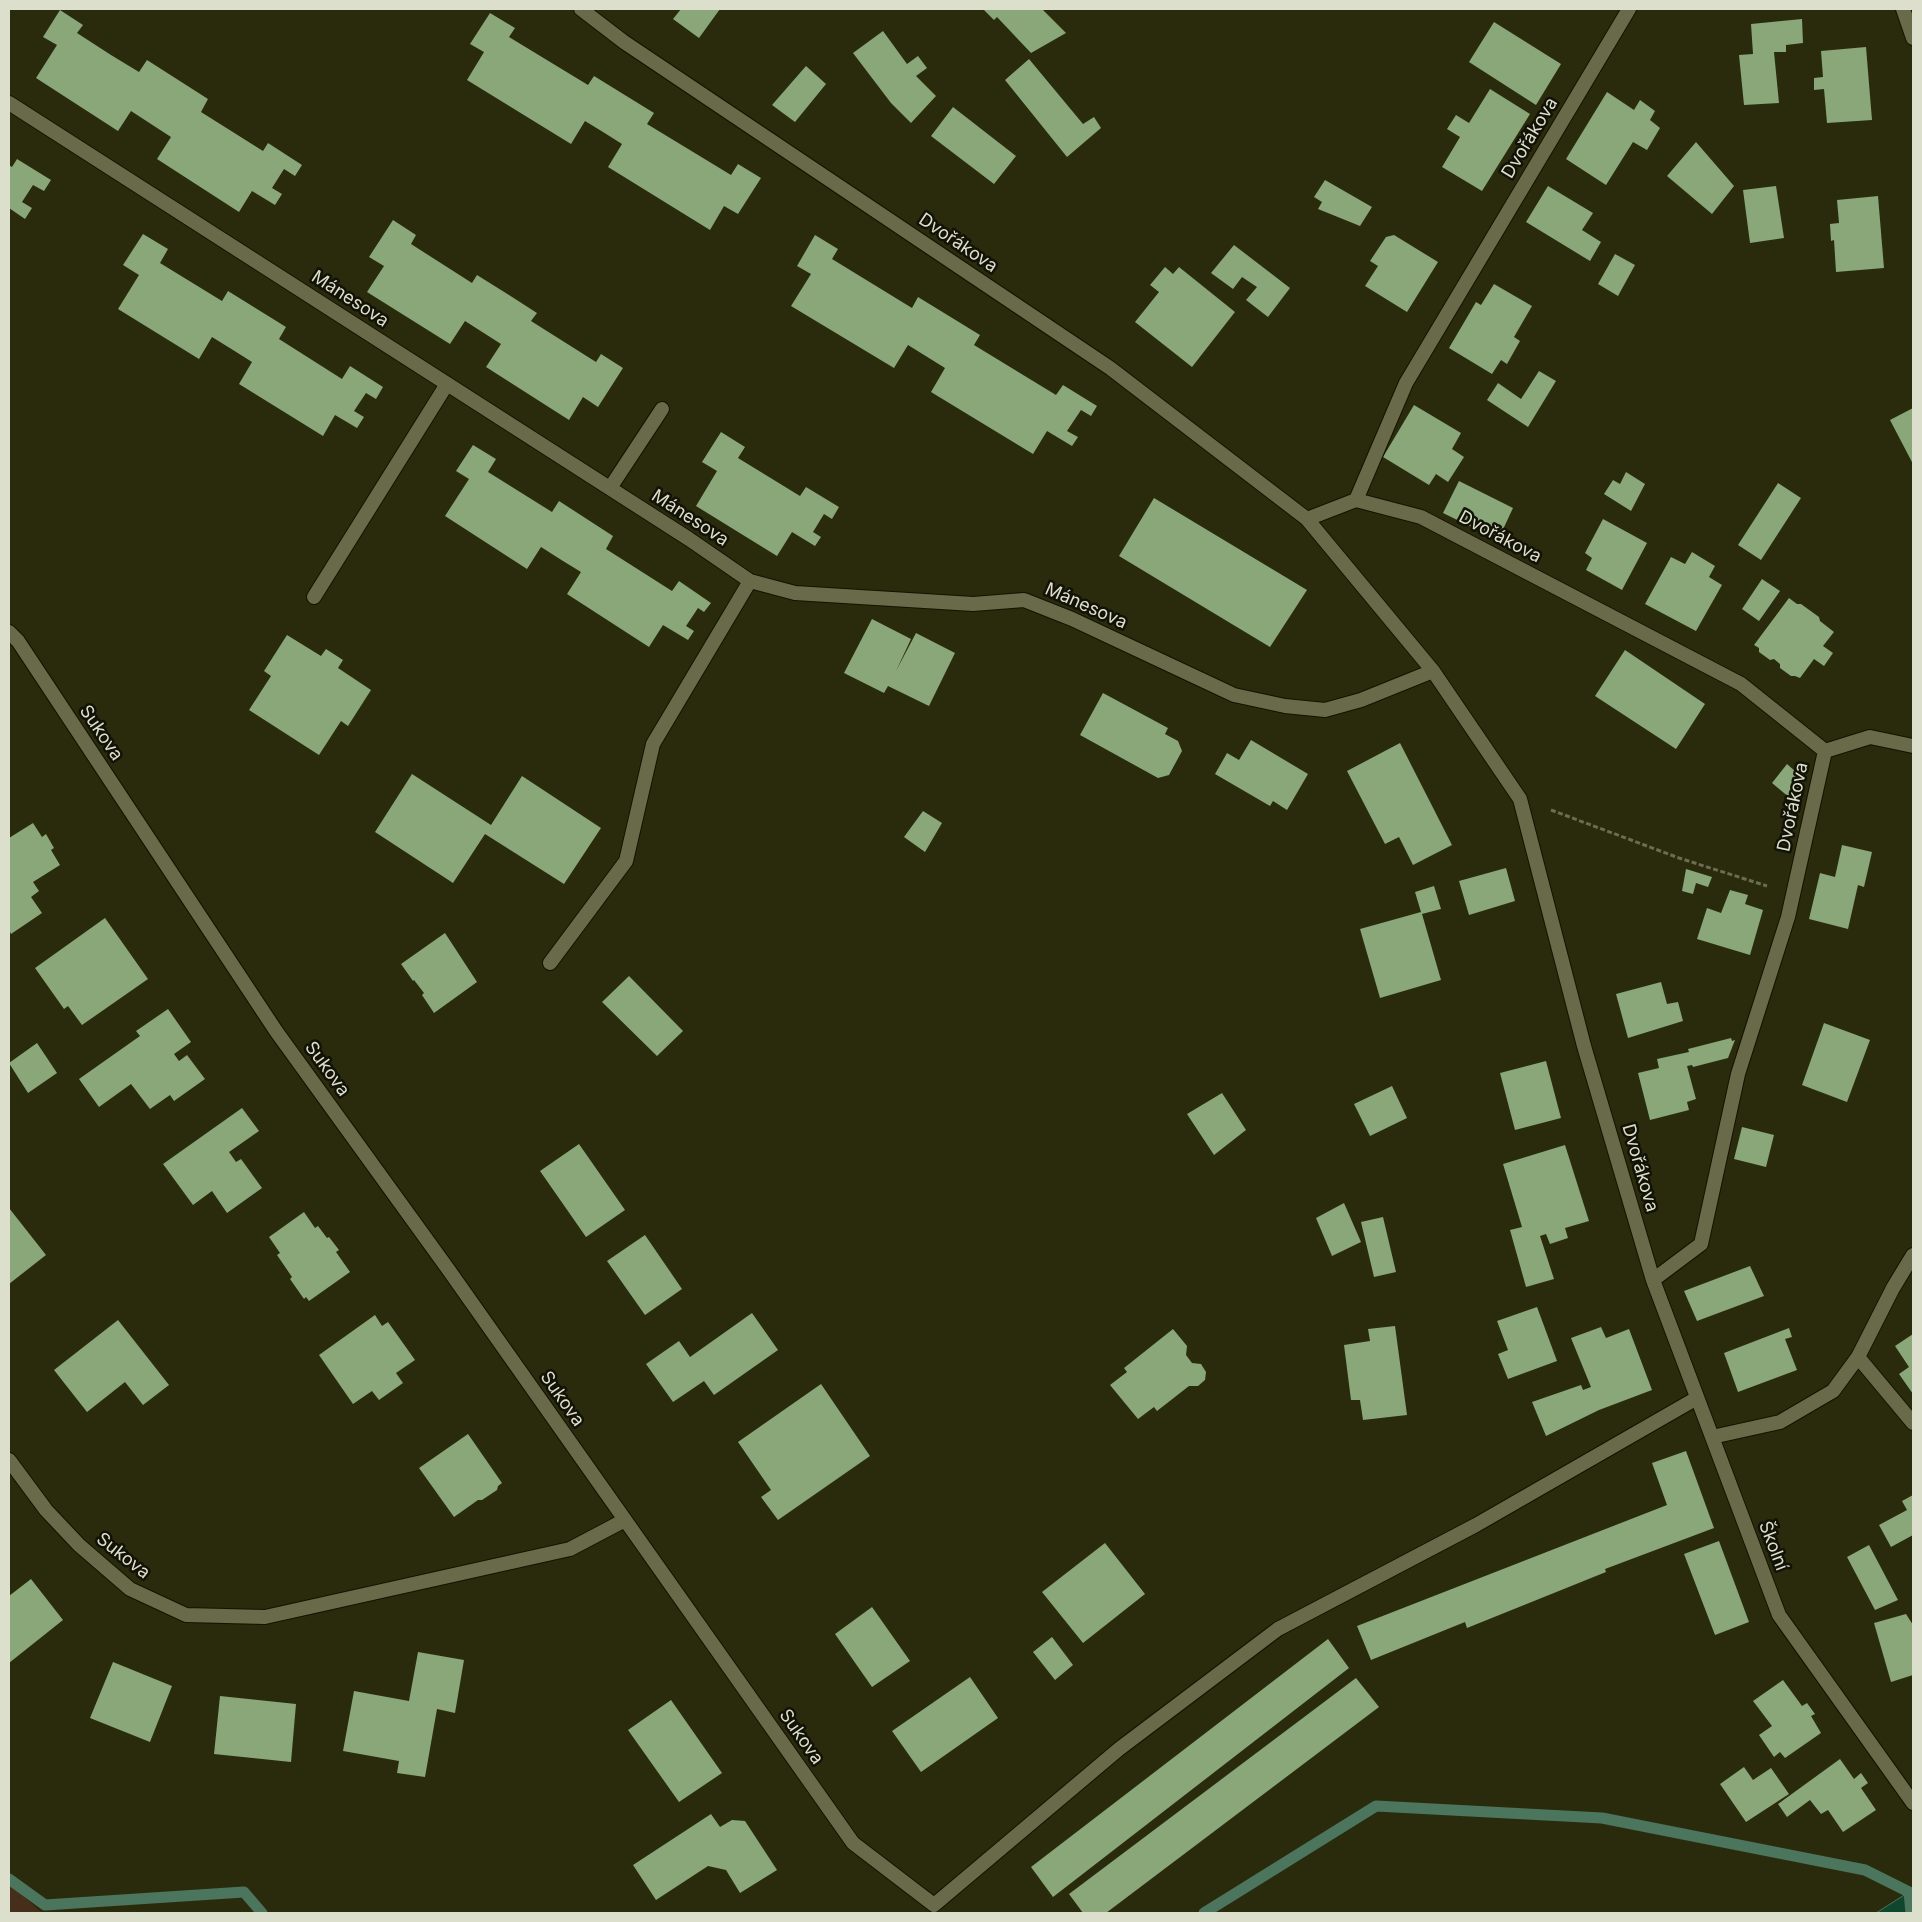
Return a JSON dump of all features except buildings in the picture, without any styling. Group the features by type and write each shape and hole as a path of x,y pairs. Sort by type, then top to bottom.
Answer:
{"street":[{"name":"Dvořákova","path":"581,9 624,42 1110,368 1307,519 1433,671 1520,799 1584,1046 1653,1280 1712,1437"},
{"name":"Dvořákova","path":"1629,9 1406,383 1356,500 1421,517 1741,684 1825,751 1794,895 1738,1074 1701,1244 1653,1280"},
{"path":"1903,9 1913,38"},
{"name":"Mánesova","path":"9,103 610,488 750,581 795,593 973,604 1024,600 1072,619 1234,695 1285,706 1325,710 1360,700 1433,671"},
{"path":"314,597 447,384"},
{"path":"610,488 662,409"},
{"path":"1307,519 1356,500"},
{"path":"550,963 626,861 653,744 750,581"},
{"name":"Sukova","path":"9,632 18,641 276,1031 448,1269 853,1843 934,1904 1119,1749 1278,1629 1476,1525 1697,1398"},
{"path":"1825,751 1870,738 1913,746"},
{"path":"1712,1437 1780,1422 1833,1391 1858,1357 1893,1288 1913,1255"},
{"path":"1858,1357 1913,1423"},
{"name":"Školní","path":"1712,1437 1780,1615 1913,1803"},
{"name":"Sukova","path":"9,1460 46,1510 79,1545 130,1589 186,1615 265,1617 570,1549 626,1520"}],"path":[{"path":"1520,799 1679,858 1794,895"}],"shaded area":[{"path":"9,1883 42,1913 9,1913"},
{"path":"1913,1890 1913,1913 1876,1913 1909,1892"}],"waterway":[{"path":"1204,1913 1376,1806 1602,1818 1865,1870 1909,1892 1911,1913"},
{"path":"9,1879 45,1905 244,1892 262,1913"}]}
